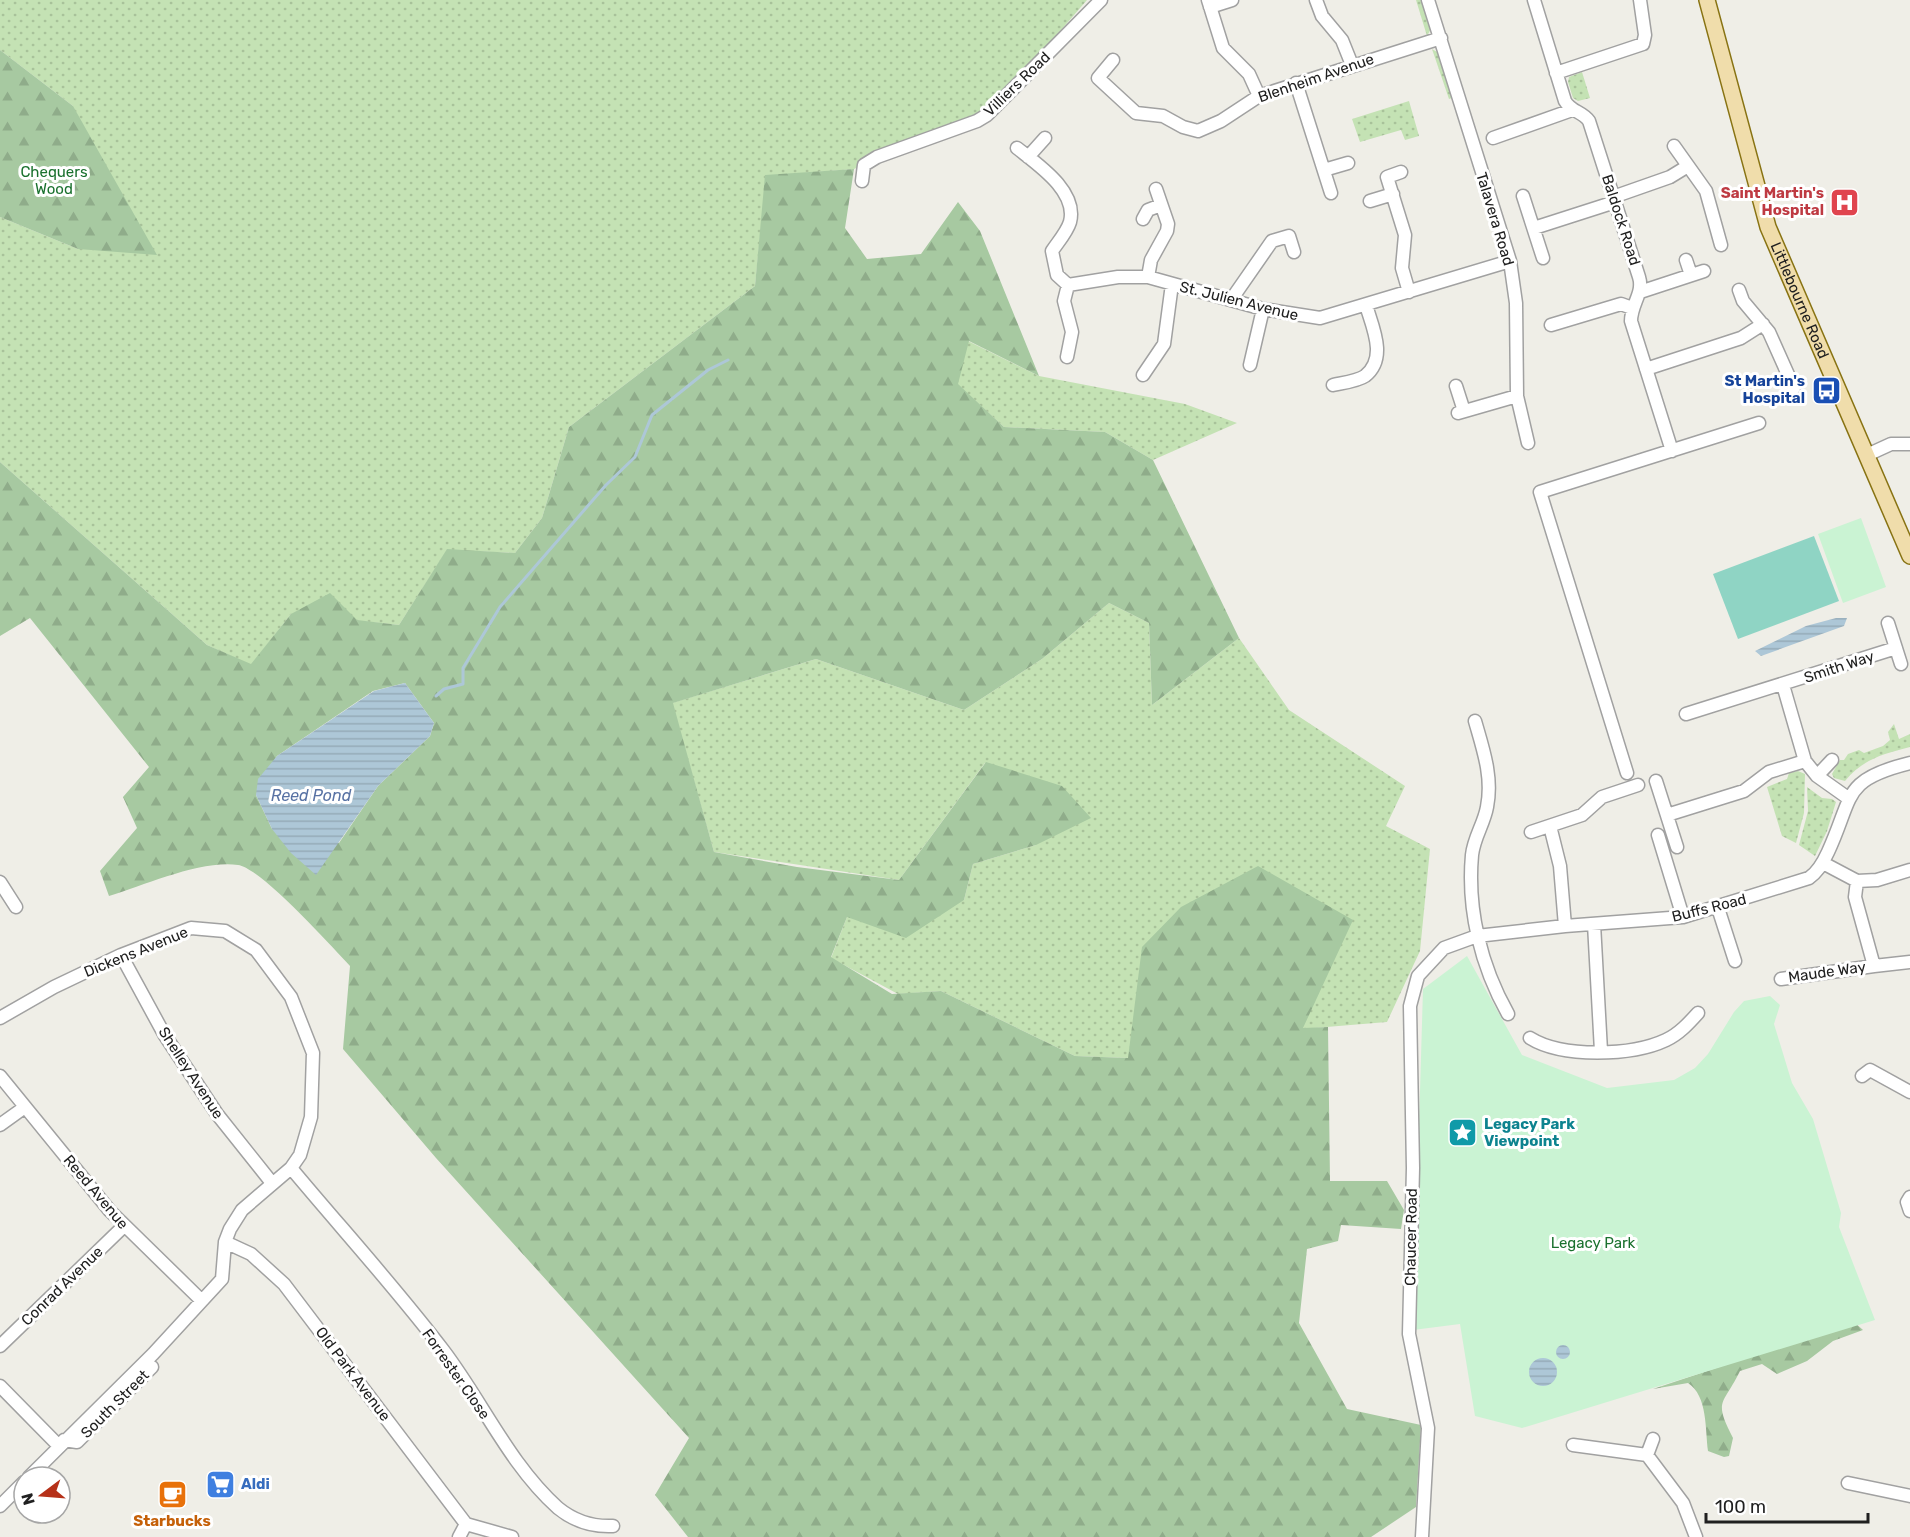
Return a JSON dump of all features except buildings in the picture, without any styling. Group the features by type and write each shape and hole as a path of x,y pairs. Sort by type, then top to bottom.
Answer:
{"main road":[{"name":"Littlebourne Road","path":"1707,0 1768,227 1910,556"}],"street":[{"name":"Villiers Road","path":"862,181 864,165 877,157 987,115 1101,0"},
{"path":"1232,0 1209,4 1223,48 1249,74 1259,96"},
{"path":"1316,0 1322,16 1342,40 1352,65"},
{"name":"Talavera Road","path":"1428,0 1510,261 1516,303 1517,396 1528,443"},
{"name":"Baldock Road","path":"1533,0 1565,101 1572,110 1583,114 1588,121 1641,285 1641,292"},
{"path":"1556,73 1643,44 1645,35 1640,0"},
{"name":"Blenheim Avenue","path":"1113,60 1098,78 1136,113 1163,116 1183,128 1198,131 1221,121 1259,96 1441,38"},
{"path":"1296,83 1331,193"},
{"path":"1493,138 1572,110"},
{"path":"1028,157 1045,138"},
{"path":"1674,146 1706,191 1721,245"},
{"path":"1017,148 1056,181 1069,207 1069,224 1052,250 1057,275 1068,285 1064,301 1072,333 1066,357"},
{"path":"1324,170 1348,163"},
{"path":"1534,228 1670,177 1688,166"},
{"path":"1401,172 1387,177 1405,235 1402,268 1409,292"},
{"path":"1148,278 1154,250 1167,231 1166,217 1156,189"},
{"path":"1370,201 1393,194"},
{"path":"1523,196 1543,258"},
{"path":"1143,219 1148,210 1161,205"},
{"path":"1231,300 1272,241 1289,236 1294,252"},
{"path":"1672,451 1632,327 1632,308 1641,292 1697,273 1686,260"},
{"name":"St. Julien Avenue","path":"1068,285 1118,277 1148,278 1263,309 1320,318 1510,261"},
{"path":"1143,375 1164,344 1172,284"},
{"path":"1739,290 1743,302 1763,324 1794,388"},
{"path":"1551,325 1621,304 1632,308"},
{"path":"1333,386 1365,376 1375,361 1377,344 1366,305"},
{"path":"1250,365 1263,309"},
{"path":"1646,369 1741,338 1763,324"},
{"path":"1456,386 1461,412 1517,396"},
{"path":"1626,773 1540,492 1759,423"},
{"path":"1867,455 1891,444 1910,444"},
{"path":"1888,623 1901,664"},
{"name":"Smith Way","path":"1686,714 1896,648"},
{"path":"1783,685 1805,761 1818,776 1848,798"},
{"path":"1475,721 1486,762 1489,785 1487,808 1475,838 1472,856 1477,936 1488,977 1508,1014"},
{"path":"1818,776 1832,760"},
{"path":"1667,815 1744,791 1769,772 1805,761"},
{"path":"1910,763 1872,774 1855,787 1848,798 1823,863 1857,881 1877,880 1910,870"},
{"path":"1656,781 1677,847"},
{"path":"1531,832 1582,815 1602,797 1638,785"},
{"path":"1550,826 1560,866 1565,926"},
{"path":"1658,835 1683,917"},
{"name":"Buffs Road","path":"1444,948 1477,936 1565,926 1683,917 1809,878 1823,863"},
{"name":"Maude Way","path":"1857,881 1855,897 1874,966"},
{"path":"0,882 16,907"},
{"path":"1718,908 1735,961"},
{"path":"1594,924 1601,1051"},
{"name":"Dickens Avenue","path":"0,1018 54,987 122,955 191,928 225,931 256,950 291,998 313,1053 311,1117 302,1148 291,1168"},
{"name":"Chaucer Road","path":"1422,1537 1428,1428 1409,1334 1413,1168 1410,1006 1418,976 1444,948"},
{"name":"Shelley Avenue","path":"122,955 165,1034 217,1114 272,1183"},
{"name":"Maude Way","path":"1781,979 1910,962"},
{"path":"1530,1038 1561,1051 1629,1050 1664,1041 1684,1028 1698,1013"},
{"path":"1863,1076 1870,1070 1910,1092"},
{"name":"Reed Avenue","path":"0,1076 124,1226 201,1300"},
{"path":"0,1125 25,1107"},
{"name":"South Street","path":"41,1465 153,1354 222,1279 225,1242 242,1210 291,1168"},
{"name":"Forrester Close","path":"291,1168 444,1352 514,1456 559,1509 585,1524 596,1527 613,1526"},
{"path":"1910,1197 1907,1202 1910,1211"},
{"name":"Conrad Avenue","path":"0,1346 124,1226"},
{"name":"Old Park Avenue","path":"225,1242 251,1254 284,1284 466,1524"},
{"path":"0,1386 62,1443"},
{"path":"1647,1455 1653,1439"},
{"path":"1573,1445 1647,1455 1683,1503 1696,1537"},
{"path":"1848,1483 1874,1482 1910,1496"},
{"path":"0,1506 12,1494"},
{"path":"459,1537 466,1524 512,1537"}],"green space":[{"path":"0,0 1087,0 1024,73 979,116 854,169 766,176 755,286 569,427 542,518 515,553 447,550 399,625 291,614 251,665 207,645 0,462 0,217 78,249 73,106 0,50"},
{"path":"1416,0 1425,0 1432,27 1427,36"},
{"path":"1432,49 1442,55 1455,97 1449,99"},
{"name":"Chequers Wood","path":"0,50 73,106 157,255 78,249 0,217"},
{"path":"1582,72 1590,98 1578,101 1573,98 1568,82 1569,77"},
{"path":"1409,101 1419,136 1405,140 1401,130 1360,142 1352,119"},
{"path":"854,169 845,228 867,259 921,254 958,202 980,231 1039,376 969,341 958,384 1004,427 1105,432 1153,460 1239,638 1152,705 1149,623 1109,603 1042,659 964,710 816,659 673,703 714,852 797,867 899,880 986,762 1062,786 1091,818 1036,845 973,864 964,900 906,938 847,917 831,957 892,994 941,991 1075,1056 1128,1058 1142,947 1181,907 1258,866 1353,920 1303,1028 1328,1027 1330,1181 1387,1181 1404,1210 1401,1229 1341,1225 1338,1241 1307,1249 1299,1323 1347,1409 1421,1425 1416,1507 1371,1537 688,1537 655,1495 689,1438 436,1158 343,1049 350,966 279,893 249,869 238,865 207,866 173,874 109,896 100,871 137,828 123,797 149,767 30,618 0,636 0,462 207,645 251,664 291,614 330,593 357,620 399,625 447,549 515,553 542,518 569,427 755,286 765,175","holes":["405,683 434,723 430,736 378,786 339,843 272,829 256,795 277,756 373,691"]},
{"path":"968,341 1039,376 1185,404 1237,423 1153,460 1105,432 1004,427 957,384"},
{"path":"1861,518 1886,587 1843,603 1818,534"},
{"path":"1109,603 1149,623 1152,705 1239,638 1289,710 1405,786 1386,826 1430,849 1420,951 1387,1022 1302,1029 1128,1058 1075,1056 941,991 898,994 831,958 847,917 964,900 973,864 1036,845 985,763 899,880 714,852 672,703 816,659 964,710 1042,659"},
{"path":"1894,724 1899,739 1910,734 1910,747 1866,762 1845,781 1834,778 1832,774 1840,760 1844,760 1848,754 1859,750 1864,753 1883,746 1890,740 1888,732"},
{"path":"1798,771 1805,774 1804,813 1796,843 1782,836 1767,787 1787,779 1789,773"},
{"path":"1807,787 1822,798 1836,802 1827,831 1815,856 1799,845 1808,811"},
{"name":"Legacy Park","path":"1467,956 1522,1055 1607,1088 1674,1080 1695,1068 1708,1054 1734,1012 1744,1001 1770,996 1780,1005 1774,1024 1792,1083 1813,1119 1841,1213 1839,1227 1875,1320 1522,1428 1475,1416 1460,1324 1413,1330 1423,989"},
{"path":"1854,1322 1863,1330 1833,1341 1807,1361 1777,1374 1762,1364 1740,1371 1725,1397 1722,1409 1733,1438 1729,1456 1724,1457 1708,1451 1702,1405 1699,1396 1688,1383 1653,1389"}],"shaded area":[{"path":"1814,536 1839,601 1738,639 1713,574"}],"water":[{"path":"1836,618 1847,618 1844,626 1761,656 1755,651 1806,626"},
{"name":"Reed Pond","path":"405,683 434,723 430,736 378,786 316,875 291,853 272,829 256,795 258,779 277,756 374,691"},
{"path":"1560,1345 1566,1345 1570,1352 1566,1359 1560,1359 1556,1355 1556,1349"},
{"path":"1543,1358 1553,1362 1557,1372 1553,1382 1543,1386 1533,1382 1529,1372 1533,1362"}],"waterway":[{"path":"436,696 444,689 463,684 463,668 500,607 606,485 635,457 652,415 708,370 728,360"}],"place":[{"name":"Saint Martin's Hospital","path":"1845,202"},
{"name":"St Martin's Hospital","path":"1826,390"},
{"name":"Legacy Park Viewpoint","path":"1463,1133"},
{"name":"Aldi","path":"220,1484"},
{"name":"Starbucks","path":"172,1494"}]}
